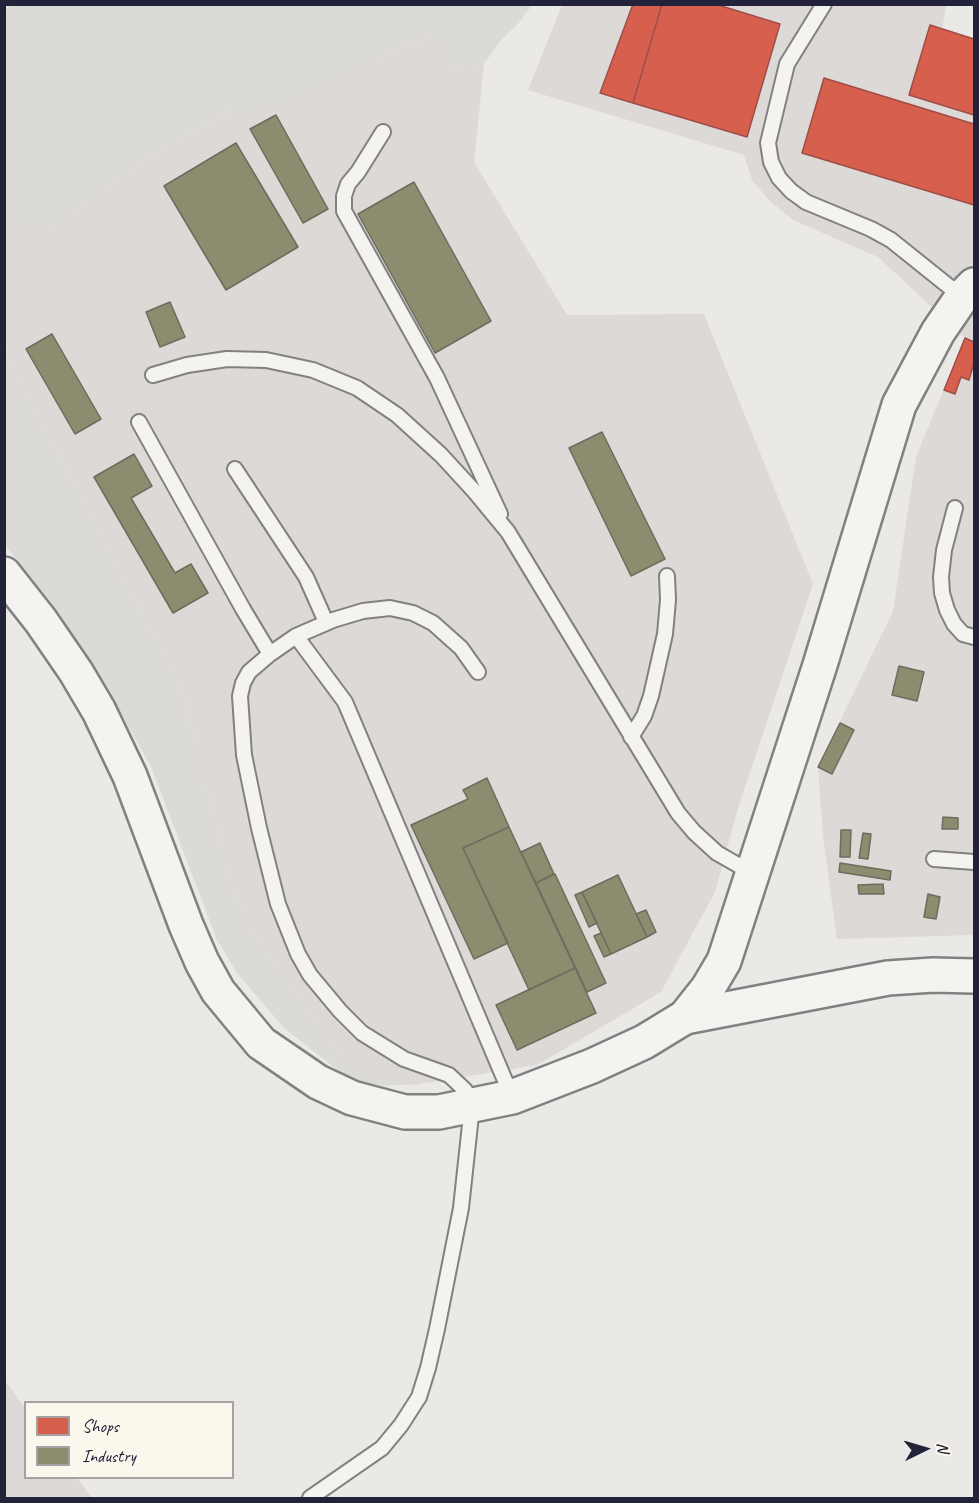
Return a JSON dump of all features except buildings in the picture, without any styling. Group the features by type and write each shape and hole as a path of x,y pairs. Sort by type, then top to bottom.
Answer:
{"main road":[{"path":"4,574 41,621 76,672 103,719 130,776 186,926 202,962 218,991 261,1043 318,1082 352,1098 405,1112 439,1112 512,1097 592,1066 644,1042 685,1017 708,988 724,961 820,665 899,405 938,332 968,291"},
{"path":"685,1017 888,978 933,975 975,976"}],"lane":[{"path":"824,4 787,64 768,143 771,162 779,178 790,191 806,202 871,229 968,291"},
{"path":"383,132 348,184 344,196 344,212 437,378 508,532 631,737 678,813 694,832 717,853 752,873"},
{"path":"153,375 187,365 227,359 266,360 313,370 357,388 397,415 441,455 508,532"},
{"path":"139,422 270,654"},
{"path":"235,469 295,557 326,622"},
{"path":"955,508 944,550 942,593 954,624 963,634 975,637"},
{"path":"631,737 644,716 665,634 668,576"},
{"path":"310,1498 382,1448 401,1425 418,1397 428,1368 437,1329 461,1208 472,1106 465,1090 449,1075 404,1059 362,1033 310,975 291,938 278,904 261,838 244,755 240,714 243,683 249,672 296,636 326,622 363,611 390,608 413,613 433,623 449,635 478,672"},
{"path":"296,636 345,702 512,1097"},
{"path":"934,860 975,862"}],"shaded area":[{"path":"11,5 532,5 518,24 501,40 484,64 450,66 432,35 243,121 233,109 148,158 47,232 40,221 5,245 4,10"},
{"path":"562,5 946,5 942,29 974,39 974,935 837,939 823,836 818,767 893,611 916,457 965,338 878,257 793,220 769,200 752,180 744,155 528,90"},
{"path":"433,35 450,66 484,64 474,162 567,315 704,314 813,584 738,808 715,892 661,992 537,1065 413,1085 348,1066 247,924 227,867 182,689 9,359 4,333 4,245 40,220 47,232 148,158 234,109 243,120"},
{"path":"4,333 9,359 182,689 227,867 247,924 348,1066 413,1084 387,1086 365,1083 344,1075 284,1028 237,973 217,940 152,769 57,611 5,545"},
{"path":"4,1379 24,1407 24,1479 78,1479 92,1498 5,1498"}]}
